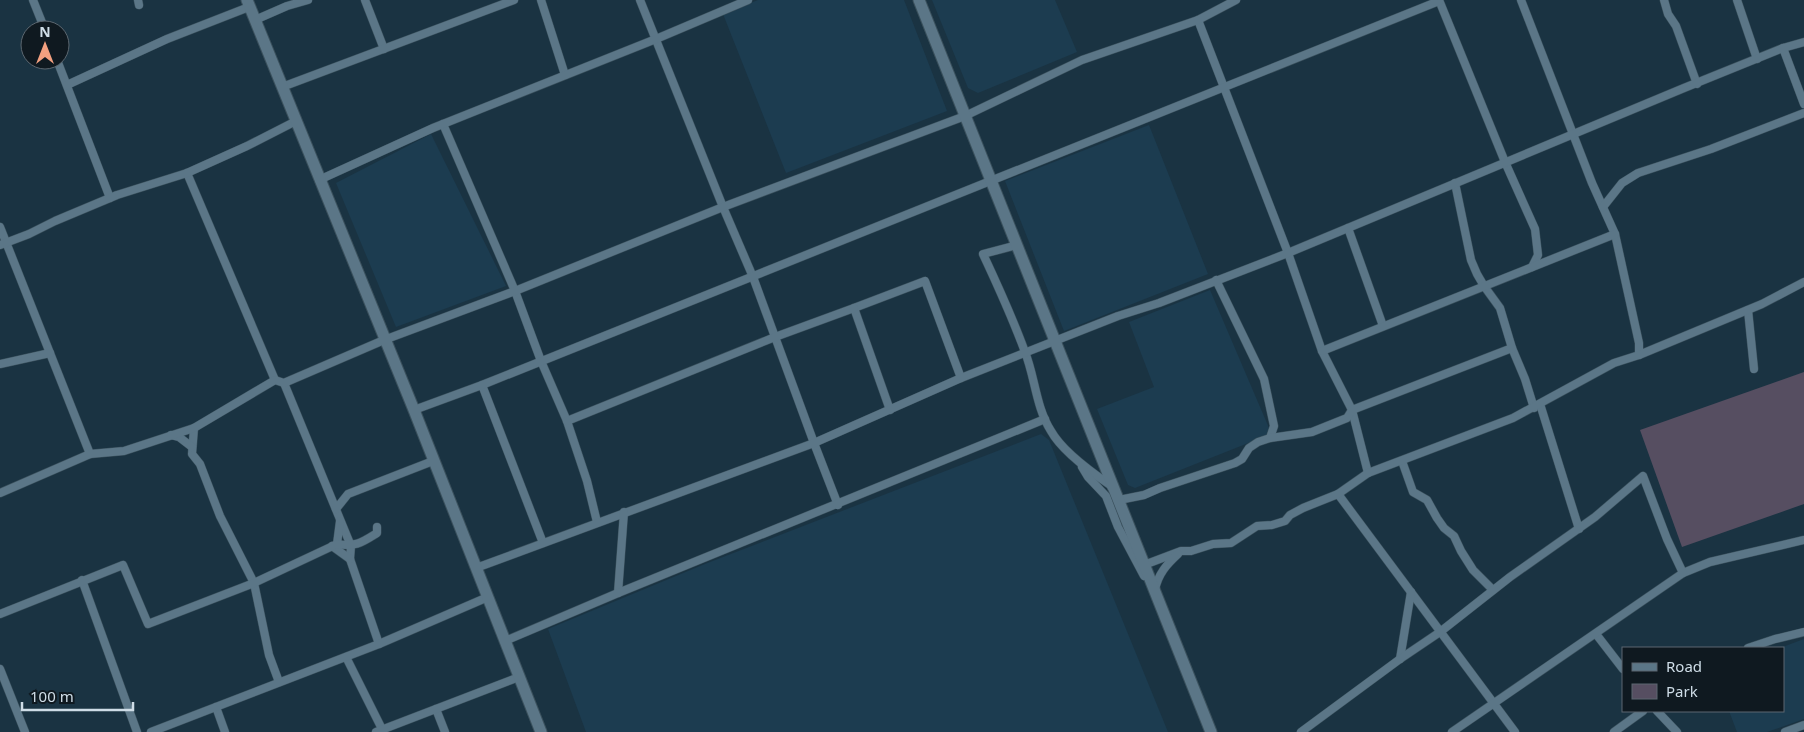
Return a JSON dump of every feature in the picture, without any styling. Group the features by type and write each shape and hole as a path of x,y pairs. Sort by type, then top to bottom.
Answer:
{"main road":[{"path":"919,0 1211,732"},
{"path":"248,3 414,410 541,732"}],"street":[{"path":"33,0 41,20"},
{"path":"255,20 308,0"},
{"path":"365,0 384,49"},
{"path":"282,87 514,0"},
{"path":"541,0 565,75"},
{"path":"640,0 723,207 753,276 838,505"},
{"path":"319,180 443,124 748,0"},
{"path":"187,173 275,380 284,383 384,340 515,291 723,207 965,116 1082,60 1198,20 1236,0"},
{"path":"1521,0 1615,234 1639,343 1639,355"},
{"path":"1664,0 1668,14 1676,26 1697,84"},
{"path":"1737,0 1757,59"},
{"path":"414,410 482,385 1439,1 1505,162 1535,229 1538,255 1532,267"},
{"path":"67,85 248,3"},
{"path":"1198,20 1288,253 1322,351 1352,410 1368,473"},
{"path":"476,568 814,443 961,378 1118,316 1159,303 1288,253 1783,48 1804,42"},
{"path":"1783,48 1804,104"},
{"path":"61,70 110,198"},
{"path":"1603,207 1622,183 1638,173 1711,149 1804,113"},
{"path":"3,244 110,198 187,173 296,121"},
{"path":"443,124 515,291 567,421 587,481 597,522"},
{"path":"1455,184 1468,248 1476,274 1500,308 1512,348 1537,406 1579,529"},
{"path":"0,227 3,244 50,353 90,454"},
{"path":"1348,228 1384,326"},
{"path":"1322,351 1615,234"},
{"path":"1538,242 1543,251 1550,257 1555,258"},
{"path":"1017,245 983,254 1026,353 1044,419 1051,433 1079,461 1110,484 1119,500 1144,495 1235,463 1242,459 1248,448 1258,442 1270,438 1312,432 1347,418 1352,410 1512,348"},
{"path":"1216,280 1264,379 1274,426 1270,438"},
{"path":"567,421 775,337 925,281 961,378"},
{"path":"1144,565 1181,551 1191,551 1212,544 1231,543 1257,526 1272,525 1285,521 1290,515 1303,508 1338,494 1368,473 1468,437 1513,418 1614,363 1639,355 1748,310 1804,282"},
{"path":"854,308 890,410"},
{"path":"1748,310 1754,369"},
{"path":"0,364 50,353"},
{"path":"0,493 90,454 124,451 194,428 275,380"},
{"path":"284,383 350,546 350,558 379,644"},
{"path":"482,385 544,543"},
{"path":"505,641 1044,419"},
{"path":"194,428 192,454 200,464 220,516 254,583 270,655 279,682"},
{"path":"171,435 179,437 192,447"},
{"path":"1402,460 1413,492 1428,500 1437,518 1444,528 1454,536 1461,551 1474,570 1493,590"},
{"path":"329,494 348,494 433,461"},
{"path":"1079,461 1088,478 1106,496 1129,550 1157,596"},
{"path":"1301,732 1579,529 1642,476 1667,539 1683,573"},
{"path":"336,509 348,494"},
{"path":"1338,494 1515,732"},
{"path":"618,594 624,512"},
{"path":"334,545 340,519"},
{"path":"0,614 123,565 148,624 254,583 334,545 350,546 363,542 377,533 377,527"},
{"path":"1452,732 1683,573 1710,562 1804,540"},
{"path":"334,545 350,558"},
{"path":"1157,596 1157,580 1162,570 1181,551"},
{"path":"82,580 137,732"},
{"path":"1400,659 1411,592"},
{"path":"151,732 379,644 488,597"},
{"path":"1751,647 1804,632"},
{"path":"1596,634 1622,668"},
{"path":"346,656 379,731 519,677"},
{"path":"0,669 25,732"},
{"path":"216,707 225,732"},
{"path":"436,709 445,732"},
{"path":"1614,732 1642,712"},
{"path":"1658,712 1677,732"},
{"path":"1785,732 1804,725"}],"shaded area":[{"path":"758,0 904,0 947,111 786,173 723,14"},
{"path":"932,0 1055,0 1077,52 978,93 968,88"},
{"path":"1149,125 1208,274 1064,331 1005,181"},
{"path":"431,134 506,286 396,327 336,183"},
{"path":"1210,290 1269,428 1266,436 1135,488 1128,485 1097,409 1154,387 1129,322"},
{"path":"1041,434 1049,440 1168,732 586,732 548,629 705,564"},
{"path":"1804,639 1804,719 1767,732 1737,732 1729,712 1784,712 1783,647"}],"green space":[{"path":"1804,372 1804,504 1682,547 1640,430"}]}
